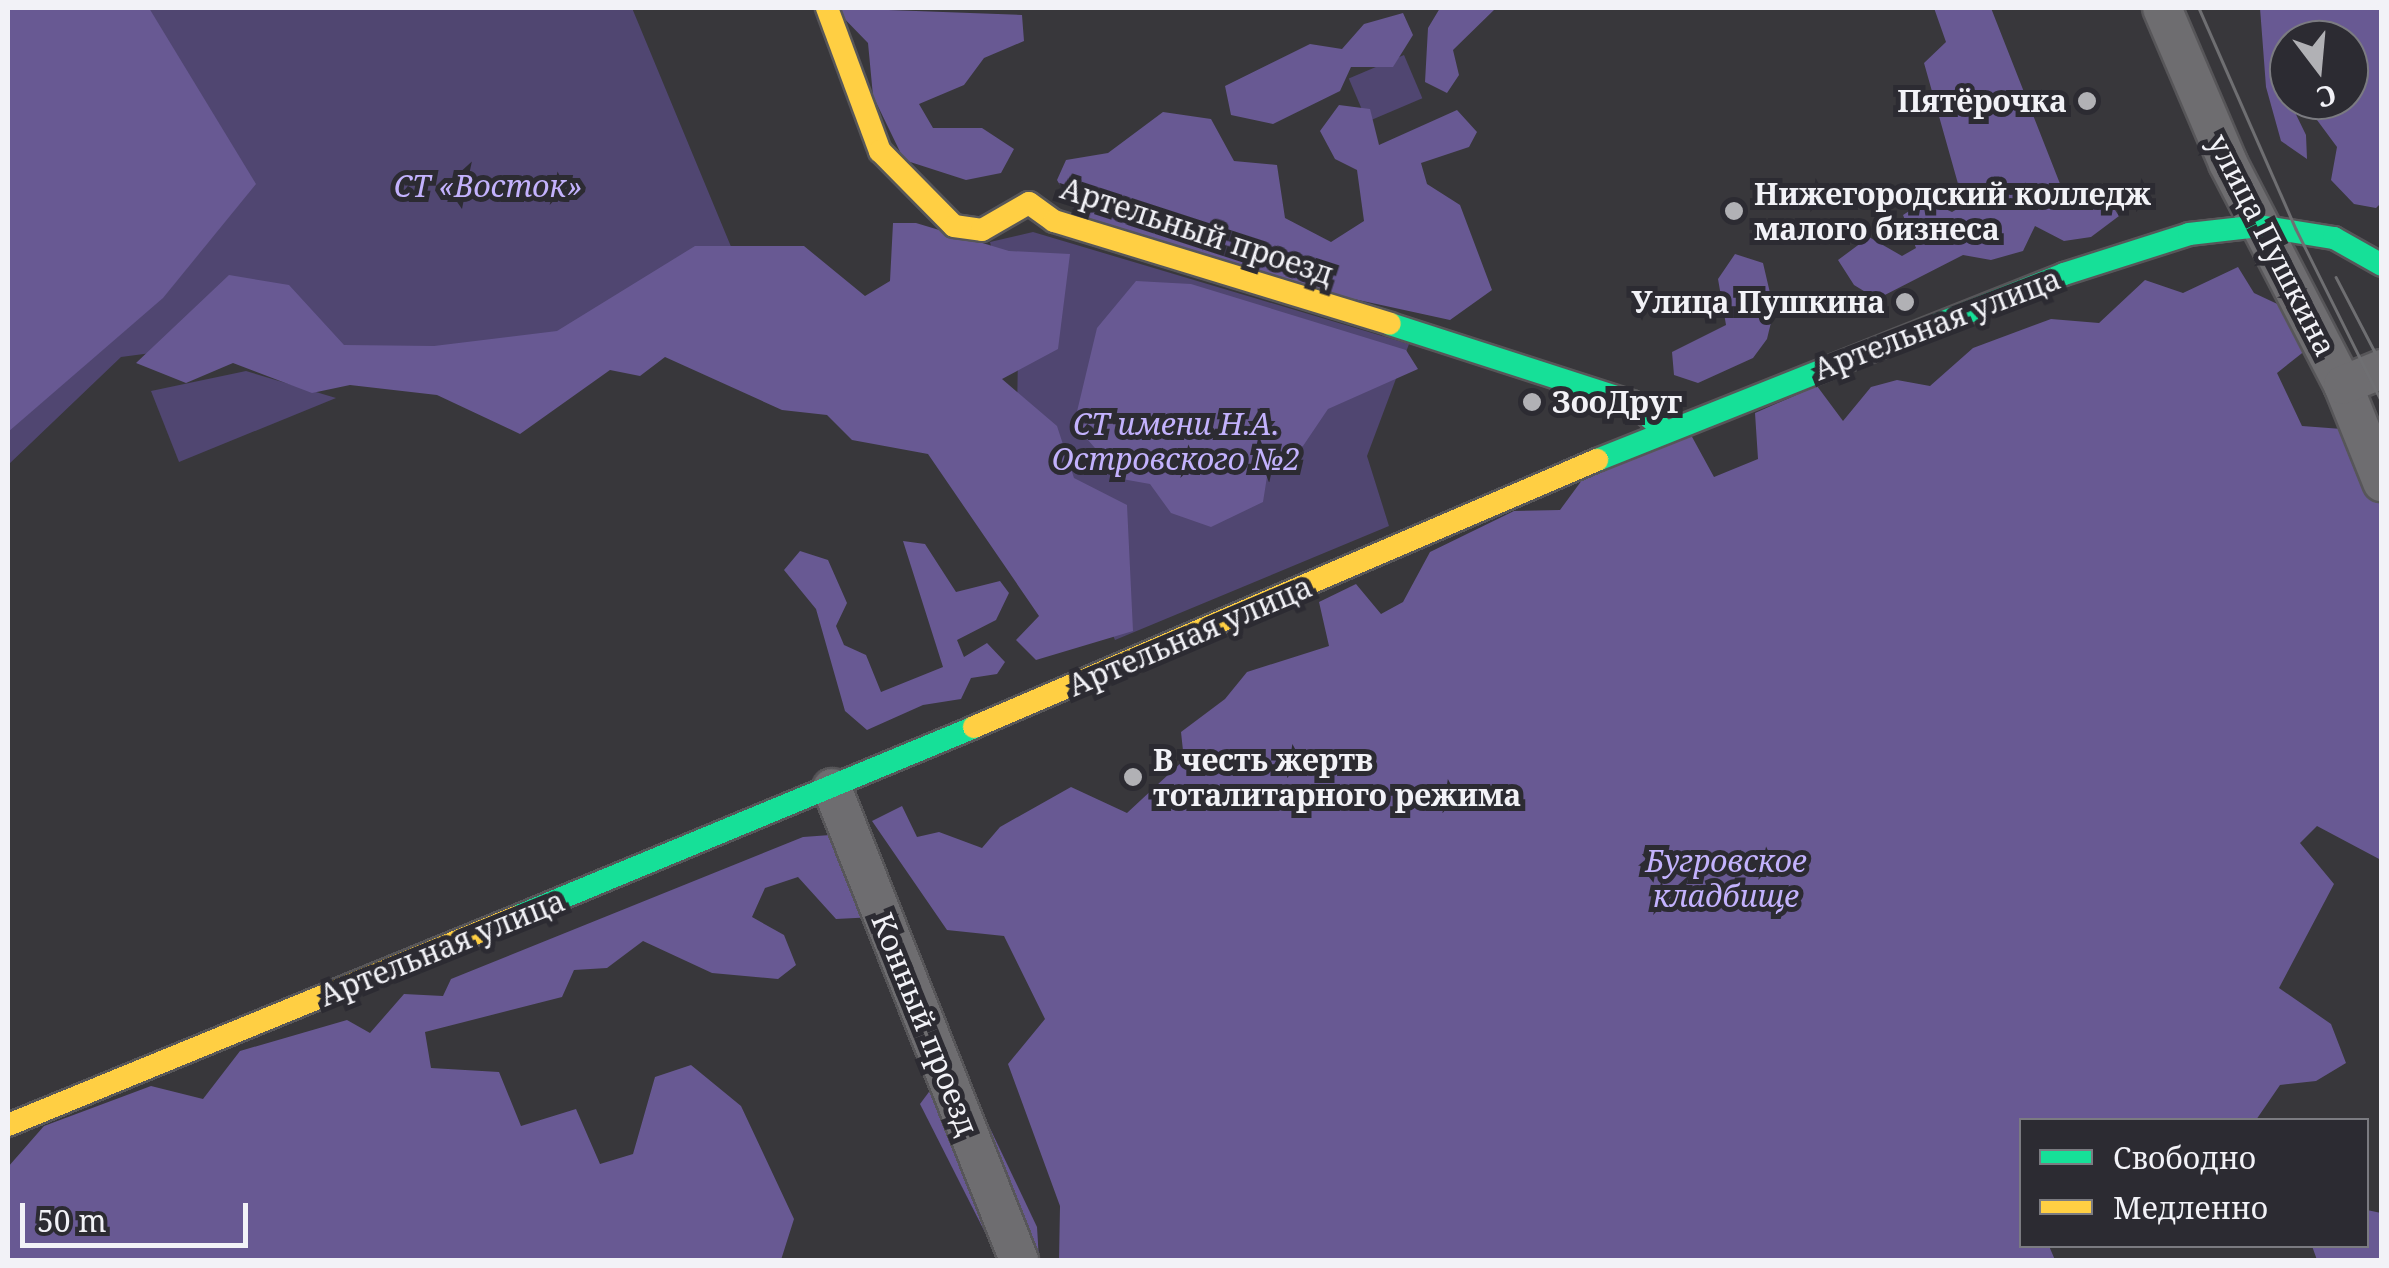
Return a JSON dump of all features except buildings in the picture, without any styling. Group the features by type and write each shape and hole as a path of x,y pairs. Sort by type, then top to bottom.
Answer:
{"street":[{"name":"Артельный проезд","path":"827,8 880,150 954,226 982,230 1029,203 1054,222 1578,381 1632,402 1665,431"},
{"name":"улица Пушкина","path":"2162,8 2259,226 2343,385 2382,482"},
{"name":"Артельная улица","path":"8,1124 832,788 1665,431 2064,274 2189,234 2259,226 2334,238 2382,265"},
{"path":"2343,385 2382,369"},
{"name":"Конный проезд","path":"832,788 1020,1260"}],"green space":[{"name":"СТ «Восток»","path":"8,8 632,8 732,249 661,343 511,368 197,347 121,357 8,465"},
{"path":"8,8 149,8 256,184 163,298 8,432"},
{"path":"834,8 1022,15 1024,41 984,58 964,85 919,104 933,128 982,128 1014,149 1001,173 966,180 904,160 873,96 868,43"},
{"path":"1440,8 1496,8 1453,50 1459,75 1447,93 1425,82 1428,28"},
{"path":"1934,8 1991,8 2066,199 2103,192 2119,216 2091,237 2064,241 2035,226 2023,251 1991,260 1963,255 1877,299 1854,285 1838,260 1869,237 1902,256 1916,248 1903,215 1926,200 1952,212 1964,205 1924,63 1946,42"},
{"path":"2260,8 2381,8 2382,202 2376,208 2354,204 2331,180 2337,147 2317,120 2369,120 2369,20 2269,20 2269,98"},
{"path":"1403,13 1413,35 1393,67 1351,67 1340,91 1273,124 1231,115 1225,86 1310,44 1342,49 1364,24"},
{"path":"1404,55 1422,98 1367,122 1349,78"},
{"path":"1339,105 1370,109 1379,145 1457,110 1477,132 1469,147 1421,163 1427,184 1460,205 1492,290 1450,320 1093,242 1057,180 1066,160 1108,153 1163,112 1211,119 1234,161 1277,165 1285,218 1331,242 1364,221 1357,170 1335,159 1320,131"},
{"path":"2275,120 2299,120 2306,135 2307,159 2281,141"},
{"path":"893,223 916,223 1009,251 1070,254 1058,349 1002,379 1057,426 1074,478 1127,505 1133,631 1036,660 1016,640 1039,616 928,454 852,440 827,415 782,410 665,357 640,376 610,370 520,434 437,395 350,385 312,393 233,363 186,383 136,363 229,275 289,285 344,345 434,346 557,331 695,246 804,246 865,296 890,281"},
{"name":"СТ имени Н.А. Островского №2","path":"1033,232 1409,344 1367,456 1389,526 1115,640 1017,417 1018,351 990,242"},
{"path":"1735,254 1763,263 1774,310 1767,339 1753,358 1698,383 1674,375 1672,352 1726,325 1718,279"},
{"name":"Бугровское кладбище","path":"2238,267 2254,293 2292,311 2306,350 2277,373 2302,426 2342,429 2376,470 2382,526 2381,860 2317,826 2300,843 2334,884 2279,988 2331,1024 2346,1063 2316,1081 2280,1085 2257,1118 2019,1118 2019,1248 2050,1248 2055,1260 1059,1260 1060,1206 1008,1064 1045,1019 1004,936 947,930 872,821 902,806 917,837 939,832 982,848 1000,827 1071,787 1127,813 1184,760 1181,732 1225,699 1247,672 1329,646 1319,602 1356,584 1381,614 1403,602 1430,552 1514,511 1560,510 1585,476 1691,435 1714,477 1758,459 1755,413 1817,386 1843,421 1871,387 1897,380 1930,386 1973,348 2051,319 2099,323 2145,280 2183,293"},
{"path":"1136,281 1191,284 1406,350 1418,369 1328,409 1303,446 1269,464 1263,502 1211,527 1171,513 1150,484 1122,479 1074,424 1097,328"},
{"path":"246,371 336,398 179,462 151,391"},
{"path":"903,541 925,544 956,592 1000,581 1009,593 996,620 957,640 964,657 987,643 1005,662 997,674 971,678 961,699 923,705 867,730 845,711 816,609 784,570 800,551 828,560 847,603 836,626 844,645 866,655 881,692 943,667"},
{"path":"844,834 875,917 836,919 798,877 765,888 752,917 784,935 796,965 778,979 712,973 643,941 607,968 574,970 562,997 425,1032 431,1068 499,1072 521,1126 576,1109 600,1164 633,1154 655,1077 691,1065 741,1106 794,1219 781,1260 8,1260 8,1167 44,1126 151,1086 203,1099 240,1051 347,1020 370,1033 404,994 443,996 451,979 803,837"},
{"path":"940,1077 968,1082 1037,1227 1039,1260 999,1260 920,1104"},
{"path":"2369,1210 2381,1213 2381,1260 2317,1260 2313,1248 2369,1248"}],"tram line":[{"path":"2199,8 2296,229 2382,402"},
{"path":"2336,277 2375,352"}],"traffic: fast":[{"path":"1597,460 2064,274 2189,234 2259,226 2334,238 2382,265"},
{"path":"1390,324 1632,402 1665,431"},
{"path":"516,917 974,727"}],"traffic: slow":[{"path":"827,8 880,151 954,226 982,230 1029,203 1054,221 1390,324"},
{"path":"974,727 1597,460"},
{"path":"8,1125 516,917"}],"place":[{"name":"Пятёрочка","path":"2087,101"},
{"name":"Нижегородский колледж малого бизнеса","path":"1734,211"},
{"name":"Улица Пушкина","path":"1905,302"},
{"name":"ЗооДруг","path":"1532,402"},
{"name":"В честь жертв тоталитарного режима","path":"1133,777"}]}
